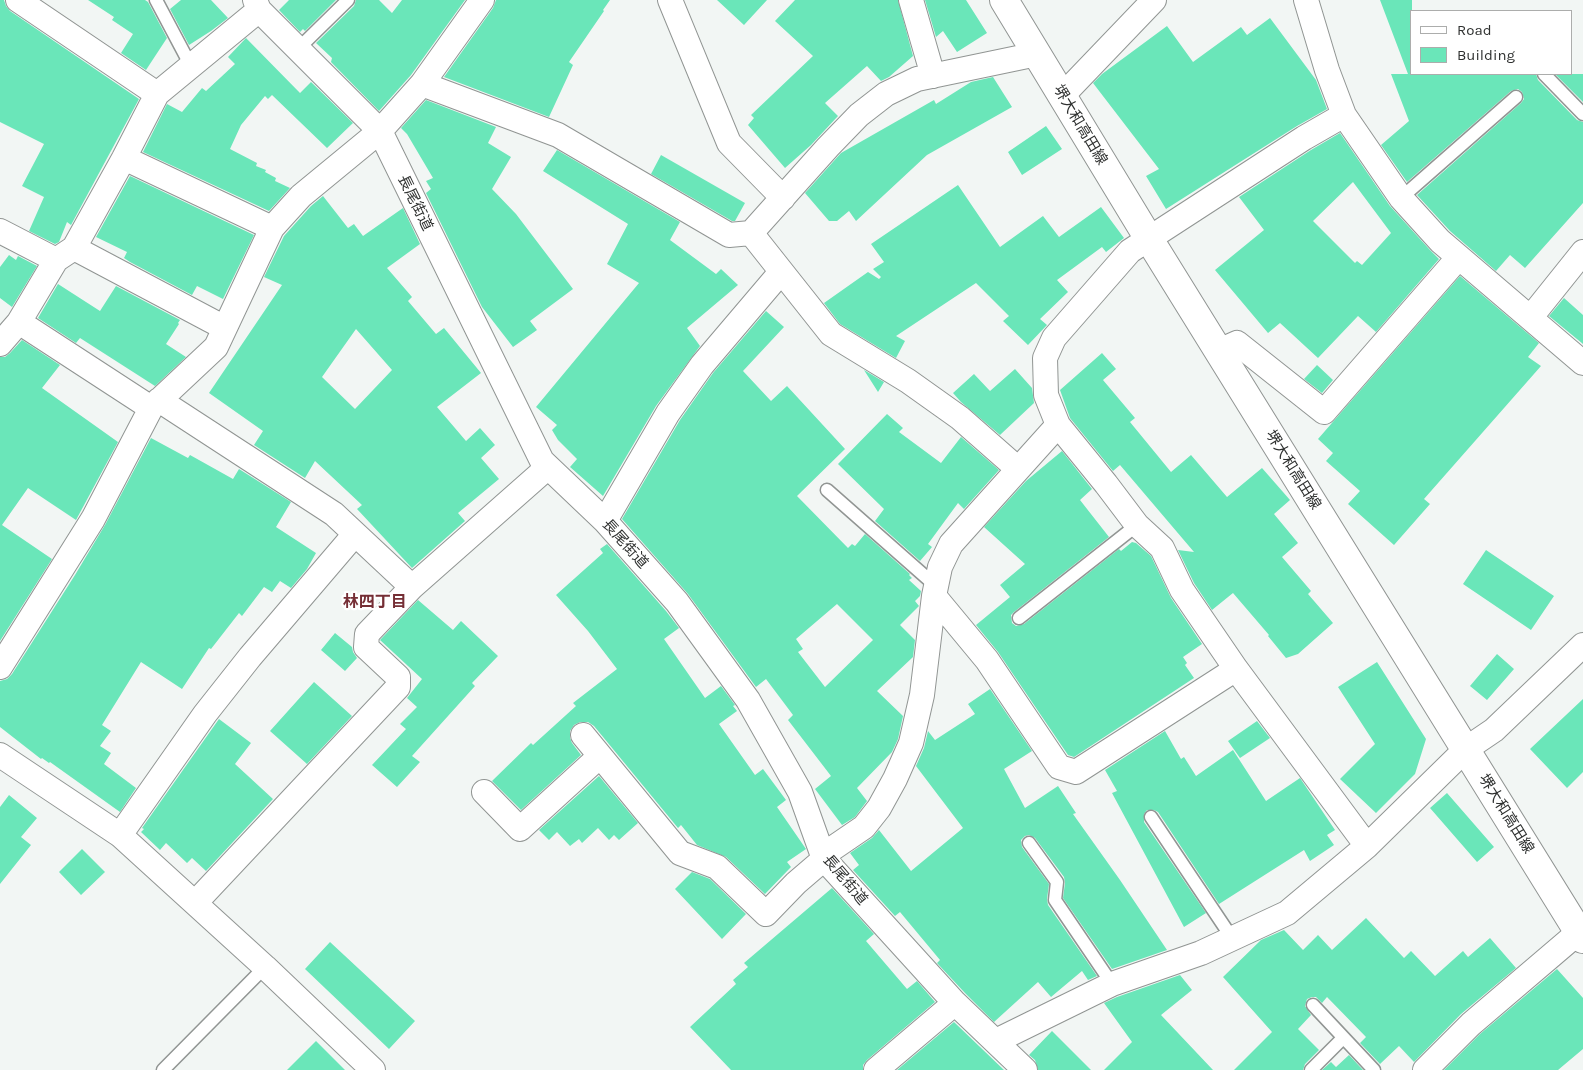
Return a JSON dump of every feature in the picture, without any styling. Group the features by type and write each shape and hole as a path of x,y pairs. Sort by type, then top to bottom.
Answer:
{"main road":[{"name":"堺大和高田線","path":"1004,0 1149,239 1581,936"}],"street":[{"path":"18,0 157,94"},
{"path":"0,667 39,609 93,520 155,404 216,347 272,228 301,196 380,131 422,84 482,0"},
{"path":"670,0 730,143 783,198"},
{"path":"911,0 933,76"},
{"path":"1062,96 1154,0"},
{"path":"1306,0 1326,70 1344,115 1401,198 1440,241 1583,363"},
{"path":"0,344 18,322 65,254 124,158 157,94 192,66 257,5"},
{"name":"長尾街道","path":"257,5 380,131 542,461 605,521 677,602 748,700 800,792 823,857 956,1003 1025,1070"},
{"path":"422,84 558,135 729,235 751,233 859,115 886,94 917,79 1037,54"},
{"path":"1344,115 1304,138 1130,251 1054,338 1045,358 1046,395 1058,425 1137,526 1162,548 1182,590 1236,669 1367,846"},
{"path":"124,158 272,228"},
{"path":"0,231 65,254 225,328"},
{"path":"751,233 831,334 908,381 960,418 1018,469"},
{"path":"1531,317 1583,252"},
{"path":"1219,350 1237,343 1324,412 1459,257"},
{"path":"605,521 668,413 702,365 782,272"},
{"path":"18,322 334,514 412,587"},
{"path":"583,735 680,853 717,867 766,914 823,857 864,826 874,814 895,779 911,743 922,695 935,591 940,567 950,544 1058,425"},
{"path":"195,903 398,687 398,677 366,647 367,634 412,587 548,466"},
{"path":"120,835 205,714 250,657 355,534"},
{"path":"935,591 987,660 1059,767 1076,772 1236,669"},
{"path":"996,1041 1112,984 1201,953 1287,913 1367,846 1466,749 1494,730 1583,645"},
{"path":"0,755 120,835 373,1070"},
{"path":"484,792 520,829 600,756"},
{"path":"1424,1070 1471,1024 1581,936"},
{"path":"876,1070 956,1003"}],"lane":[{"path":"156,0 192,66"},
{"path":"298,49 348,0"},
{"path":"1545,75 1583,114"},
{"path":"1401,198 1516,97"},
{"path":"828,490 935,591"},
{"path":"1019,618 1137,526"},
{"path":"1151,818 1232,938"},
{"path":"1029,842 1057,882 1055,900 1112,984"},
{"path":"163,1070 264,967"},
{"path":"1313,1005 1374,1070"},
{"path":"1310,1070 1343,1038"}],"building":[{"path":"0,0 4,0 10,11 139,99 71,225 67,222 59,242 55,244 29,231 44,197 22,186 44,144 0,122"},
{"path":"88,0 145,0 148,2 167,38 146,70 121,53 133,34 112,20 114,17"},
{"path":"181,0 211,0 228,18 189,45 170,9"},
{"path":"289,0 336,0 305,31 303,29 300,32 279,10"},
{"path":"356,0 379,0 392,13 402,0 465,0 411,75 379,111 331,62 332,58 316,43 354,6"},
{"path":"496,0 610,0 569,62 573,65 549,117 444,77 493,8"},
{"path":"717,0 767,0 744,25"},
{"path":"795,0 898,0 913,56 889,77 881,81 867,66 825,103 838,116 811,145 785,168 748,125 754,118 751,115 813,56 775,21"},
{"path":"925,0 966,0 987,33 957,52 943,31 936,37"},
{"path":"1380,0 1412,0 1412,10 1410,10 1410,75 1536,75 1538,80 1577,120 1583,122 1583,203 1525,268 1510,255 1496,271 1450,231 1417,195 1521,103 1524,99 1522,92 1518,89 1511,91 1407,182 1381,145 1409,121 1391,74 1408,74"},
{"path":"1270,18 1316,80 1327,109 1166,209 1146,176 1159,169 1093,83 1102,74 1167,26 1193,62 1241,27 1247,35"},
{"path":"246,38 300,93 311,82 353,123 327,148 272,95 268,99 265,96 241,125 230,149 257,163 256,166 266,170 265,172 276,178 275,181 290,188 269,211 143,152 167,104 182,112 202,88 206,91 235,64 228,57"},
{"path":"1583,74 1583,102 1556,75"},
{"path":"993,77 1012,107 927,155 856,221 849,211 837,221 829,221 805,193 841,153 934,100 936,104 971,82"},
{"path":"426,100 496,127 488,143 511,157 492,189 516,214 573,289 530,321 537,330 513,347 482,307 426,193 431,189 426,181 433,178 407,134 401,128"},
{"path":"1046,126 1062,149 1022,175 1008,152"},
{"path":"1340,133 1390,206 1439,259 1376,332 1358,316 1318,358 1280,323 1268,333 1215,270 1264,230 1239,197","holes":["1353,182 1391,233 1362,265 1357,261 1355,263 1313,221"]},
{"path":"557,150 680,222 670,240 716,274 721,269 738,285 687,328 700,346 656,406 603,496 570,467 577,459 558,440 552,430 557,425 536,407 639,283 607,264 628,224 543,171"},
{"path":"661,155 745,203 735,221 651,174"},
{"path":"130,176 254,235 223,299 197,286 192,295 130,262 124,258 127,252 96,237"},
{"path":"958,185 1000,247 1043,216 1059,237 1101,207 1124,238 1106,252 1102,247 1057,280 1068,292 1040,319 1047,325 1028,345 1003,321 1009,316 976,283 896,336 905,341 896,358 840,324 824,303 868,272 879,279 881,277 873,269 884,262 871,244"},
{"path":"323,196 348,228 354,224 363,236 403,208 420,244 387,268 412,297 408,301 436,334 444,328 481,373 437,407 466,441 480,428 495,445 481,458 499,479 458,513 465,521 412,568 357,509 362,505 315,461 305,478 254,445 263,431 209,393 282,285 264,277 284,236 311,206","holes":["356,329 392,370 355,409 322,377"]},
{"path":"9,255 16,260 18,256 37,266 12,307 0,298 0,267"},
{"path":"1460,276 1539,343 1528,357 1541,366 1424,499 1430,504 1394,545 1348,504 1360,491 1326,461 1333,453 1318,439"},
{"path":"58,284 100,311 116,286 180,320 166,344 186,357 155,386 80,338 76,343 38,318"},
{"path":"1564,298 1583,315 1583,344 1549,316"},
{"path":"766,311 784,327 743,371 771,401 787,386 845,449 797,496 848,548 852,544 855,546 865,534 910,574 912,578 909,580 921,591 920,596 915,601 919,606 900,625 915,640 913,657 877,691 903,716 898,739 892,752 857,788 867,801 855,817 842,825 815,789 831,776 788,720 793,715 766,679 756,687 688,594 622,519 680,420 713,373","holes":["837,604 873,640 825,687 798,652 803,649 796,639"]},
{"path":"22,340 60,365 42,388 118,442 76,520 28,488 2,525 52,559 0,641 0,357 5,357"},
{"path":"1102,353 1116,369 1103,380 1135,418 1130,422 1171,472 1191,455 1227,497 1262,468 1290,500 1274,514 1298,543 1282,557 1311,591 1308,594 1333,623 1298,654 1286,658 1233,593 1212,610 1194,583 1178,550 1194,552 1120,465 1113,471 1070,418 1060,390"},
{"path":"1317,365 1333,380 1322,393 1304,379"},
{"path":"1015,369 1032,388 1034,403 1000,435 953,393 974,374 990,391"},
{"path":"864,370 884,382 878,392"},
{"path":"887,414 903,428 899,432 941,463 961,437 999,470 964,509 958,503 928,544 932,547 920,561 875,521 884,509 838,464"},
{"path":"151,438 188,458 190,455 233,479 239,469 291,502 276,527 316,553 307,569 291,588 280,581 272,592 264,587 242,616 239,613 211,649 209,648 182,689 141,662 102,725 111,731 100,746 111,753 104,764 136,788 120,812 50,762 41,759 0,727 0,681 7,679 12,674 75,575 105,525"},
{"path":"1062,451 1092,489 1080,500 1109,537 1014,612 1011,615 1012,623 1016,626 1024,624 1119,549 1121,551 1132,542 1136,543 1151,556 1171,598 1202,644 1183,657 1187,663 1185,665 1194,678 1074,757 1068,755 998,652 976,625 1010,597 1000,585 1025,564 984,527 1026,481"},
{"path":"607,544 679,628 664,639 705,698 721,686 735,705 733,706 737,711 719,724 755,775 763,769 786,800 777,807 806,849 787,862 791,867 765,894 726,857 697,845 681,825 678,828 594,726 588,722 580,722 574,725 570,731 572,743 581,755 521,810 492,781 531,743 533,745 576,706 573,703 617,669 588,631 556,595 603,553 600,549"},
{"path":"1486,550 1554,596 1531,630 1463,584"},
{"path":"418,600 453,630 461,621 498,656 472,683 475,686 412,756 420,762 397,787 372,765 406,729 400,724 417,707 407,698 422,679 380,640"},
{"path":"335,633 352,647 357,658 345,671 321,650"},
{"path":"1497,654 1514,669 1487,700 1470,686"},
{"path":"1377,662 1426,739 1415,774 1376,813 1340,779 1375,744 1338,687"},
{"path":"314,682 352,716 307,764 270,731"},
{"path":"990,689 1032,751 1004,769 1025,808 1058,786 1076,813 1073,814 1167,950 1112,969 1063,898 1064,877 1035,838 1029,835 1025,836 1021,840 1022,847 1049,884 1048,905 1097,976 1088,980 1082,971 1051,997 1038,982 994,1022 937,963 940,960 900,912 895,916 853,870 859,865 850,853 872,838 879,830 911,871 963,828 916,766 924,748 928,731 935,740 975,714 968,704"},
{"path":"1583,699 1583,772 1567,788 1530,749"},
{"path":"219,719 251,743 235,764 273,799 206,871 192,858 187,863 166,843 160,850 141,832"},
{"path":"1257,721 1270,738 1240,758 1228,741"},
{"path":"1165,731 1181,759 1184,757 1196,776 1233,750 1266,801 1300,778 1335,830 1327,835 1334,845 1310,861 1304,850 1219,904 1158,812 1147,810 1144,814 1144,822 1206,913 1184,927 1112,793 1117,791 1105,770"},
{"path":"599,776 638,823 619,840 614,835 609,840 598,828 582,843 579,839 570,846 557,832 549,840 539,830"},
{"path":"1447,793 1494,847 1477,862 1430,808"},
{"path":"9,795 37,818 21,837 31,845 0,884 0,807"},
{"path":"82,849 105,872 81,895 59,872"},
{"path":"692,872 710,879 746,914 722,939 675,889"},
{"path":"832,888 874,934 866,941 907,989 917,981 935,1002 867,1060 863,1065 863,1070 731,1070 690,1027 736,984 733,980 748,967 744,963"},
{"path":"1366,918 1404,958 1411,951 1435,976 1463,951 1468,957 1490,938 1516,968 1461,1014 1414,1062 1399,1046 1380,1064 1360,1043 1366,1037 1327,997 1322,1003 1316,997 1312,997 1307,999 1305,1006 1311,1015 1298,1029 1319,1050 1305,1064 1303,1070 1234,1070 1272,1032 1223,977 1261,940 1284,930 1303,950 1318,935 1332,950"},
{"path":"330,942 415,1021 389,1049 305,969"},
{"path":"1557,969 1583,998 1583,1049 1558,1070 1444,1070 1480,1034"},
{"path":"1180,975 1192,990 1161,1015 1213,1070 1104,1070 1132,1042 1104,1003"},
{"path":"954,1022 1004,1070 897,1070"},
{"path":"1052,1031 1091,1070 1038,1070 1035,1060 1029,1055"},
{"path":"316,1041 345,1070 287,1070"},
{"path":"1349,1055 1363,1070 1322,1070 1331,1062 1336,1067"}],"district":[{"name":"林四丁目","path":"375,602"}]}
